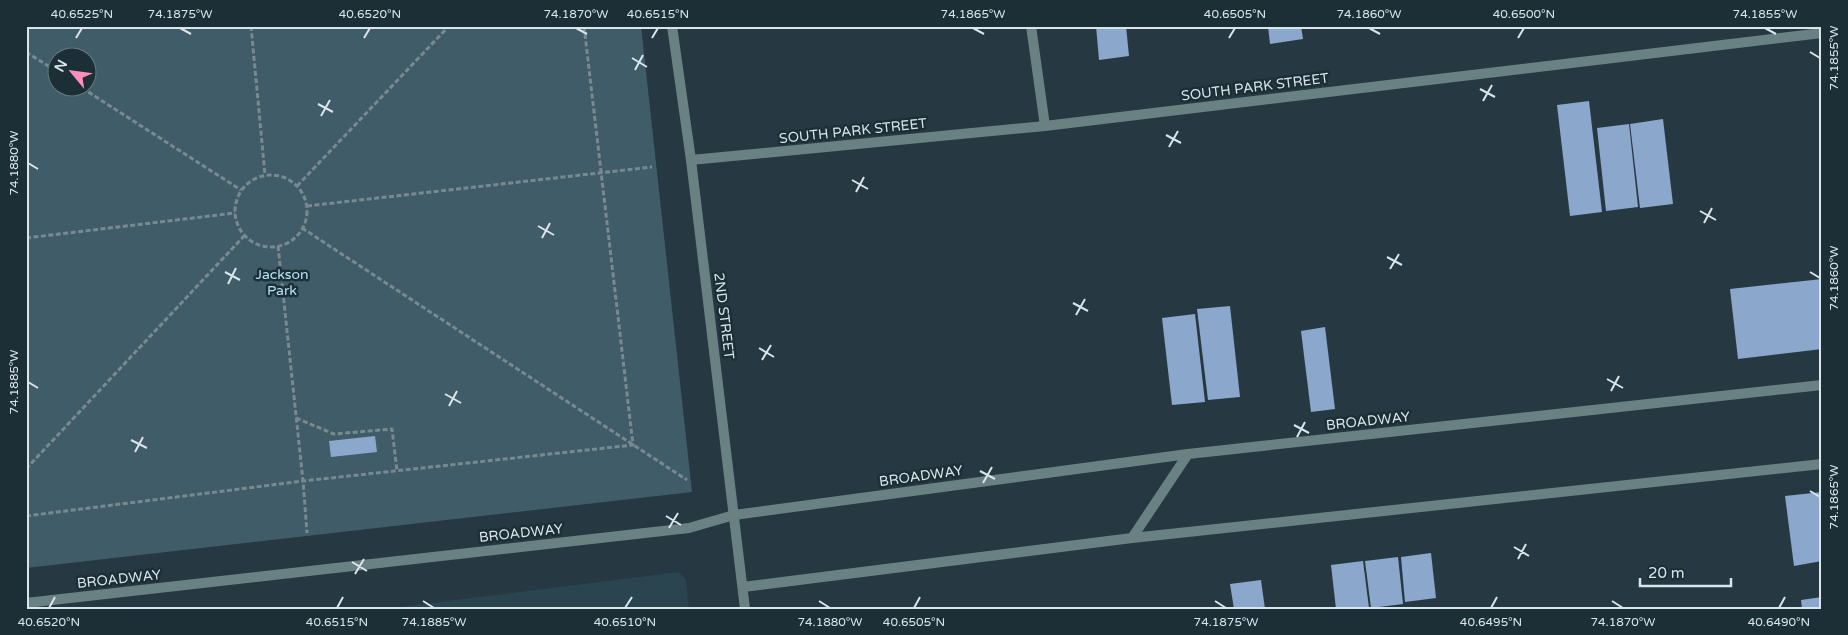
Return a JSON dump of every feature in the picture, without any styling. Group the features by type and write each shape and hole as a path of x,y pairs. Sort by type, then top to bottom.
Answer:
{"street":[{"name":"2ND STREET","path":"672,26 745,609"},
{"path":"1031,26 1045,126"},
{"name":"SOUTH PARK STREET","path":"690,160 1045,126 1822,32"},
{"name":"BROADWAY","path":"26,603 689,528 734,515 1188,454 1822,385"},
{"path":"1132,538 1188,454"},
{"path":"743,587 1132,538 1822,464"}],"path":[{"path":"251,26 266,175"},
{"path":"297,186 449,26"},
{"path":"584,26 633,445"},
{"path":"26,52 48,66"},
{"path":"98,98 241,190"},
{"path":"307,206 652,167"},
{"path":"266,175 280,175 293,181 297,186 302,192 307,206 306,221 298,235 286,244 271,247 257,244 244,236 237,225 235,213 236,201 241,190 252,180 266,175"},
{"path":"26,238 235,213"},
{"path":"302,228 687,480"},
{"path":"26,469 244,236"},
{"path":"278,246 307,533"},
{"path":"296,418 334,434 392,430 397,471"},
{"path":"26,516 303,481 633,445"}],"shaded area":[{"path":"679,572 686,580 689,609 383,609"}],"green space":[{"name":"Jackson Park","path":"26,26 641,26 692,492 26,568"}],"building":[{"path":"1096,26 1126,26 1129,56 1099,60"},
{"path":"1268,26 1301,26 1303,39 1270,44"},
{"path":"1589,101 1602,212 1570,216 1557,105"},
{"path":"1663,119 1673,204 1640,208 1630,124"},
{"path":"1629,124 1638,207 1606,211 1597,128"},
{"path":"1822,279 1822,349 1738,359 1730,289"},
{"path":"1230,306 1240,397 1208,400 1197,309"},
{"path":"1195,314 1205,402 1172,405 1162,318"},
{"path":"1325,327 1335,409 1311,412 1301,331"},
{"path":"375,436 377,452 331,457 329,441"},
{"path":"1822,492 1822,561 1794,566 1785,496"},
{"path":"1431,553 1436,598 1405,602 1401,557"},
{"path":"1398,557 1403,604 1371,608 1365,561"},
{"path":"1363,561 1369,608 1336,609 1331,565"},
{"path":"1261,580 1265,609 1234,609 1230,584"},
{"path":"1822,597 1822,609 1802,609 1801,600"}]}
